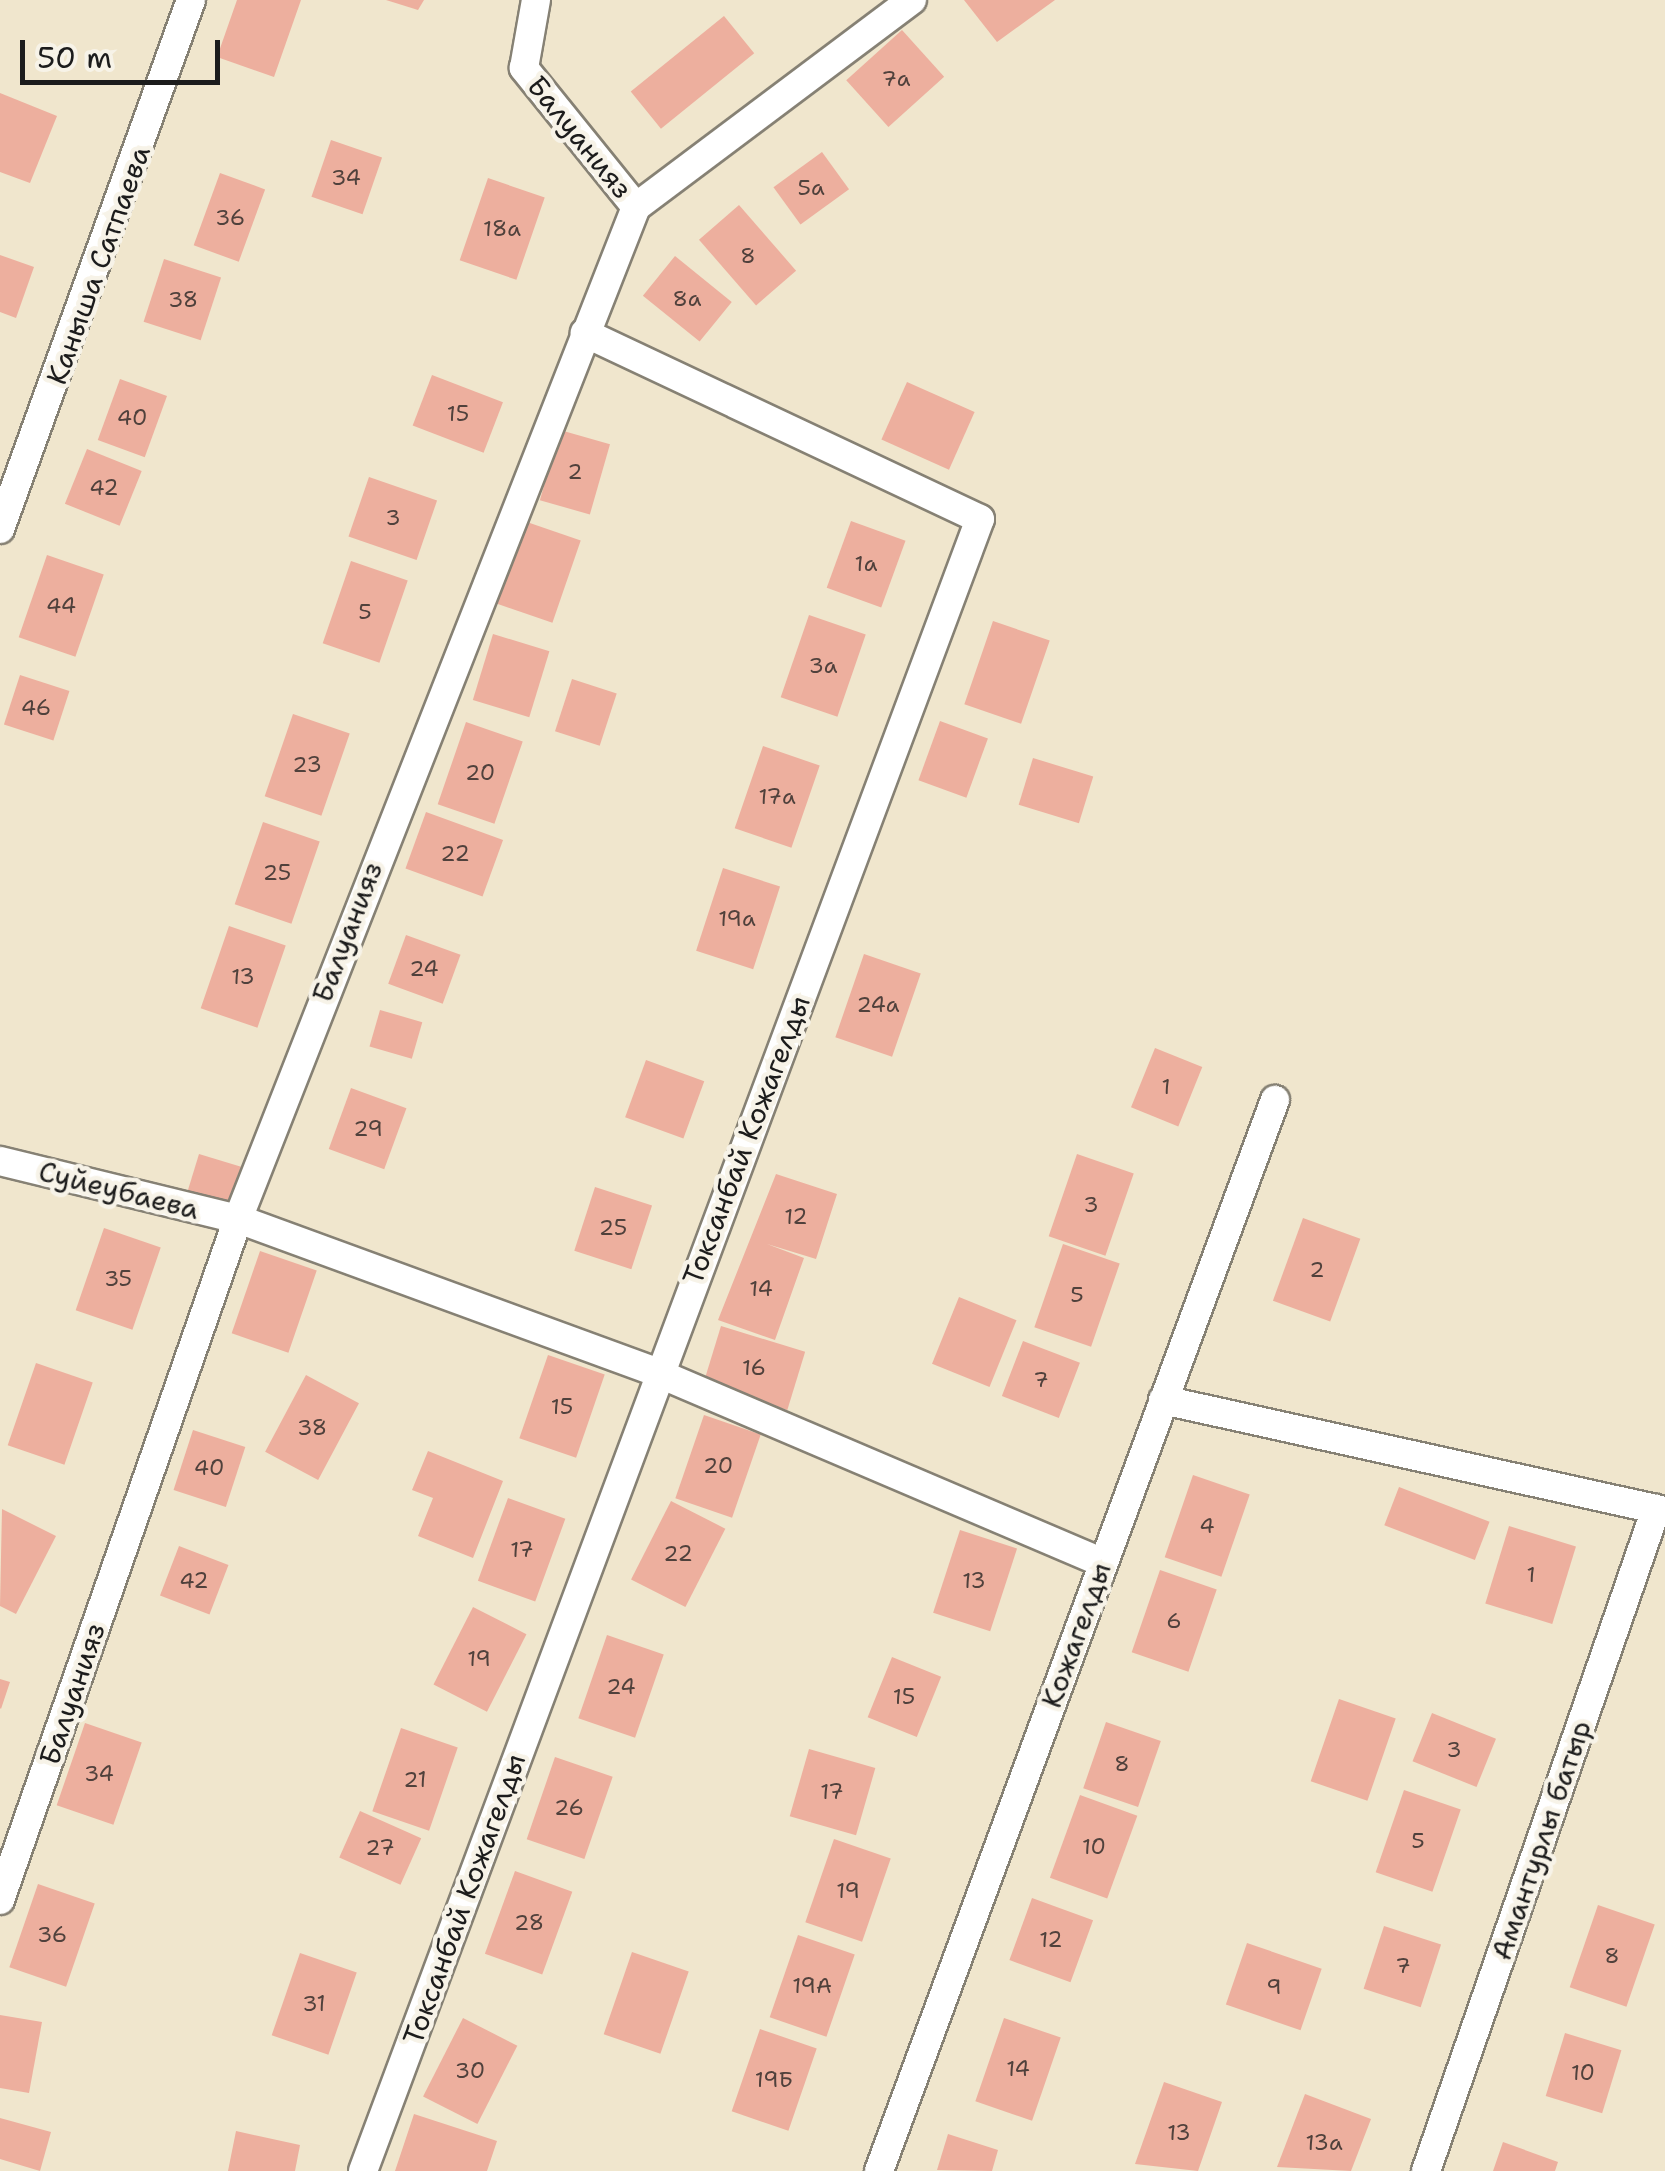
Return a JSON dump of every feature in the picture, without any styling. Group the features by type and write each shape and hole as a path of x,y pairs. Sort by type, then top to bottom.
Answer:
{"street":[{"name":"Каныша Сатпаева","path":"0,529 191,0"},
{"name":"Балуанияз","path":"0,1900 238,1219 636,206 524,68 536,0"},
{"path":"636,206 912,0"},
{"name":"Токсанбай Кожагелды","path":"363,2171 980,519 585,333"},
{"name":"Кожагелды","path":"878,2171 1274,1100"},
{"name":"Суйеубаева","path":"0,1161 238,1219 658,1373 1103,1563"},
{"path":"1163,1400 1660,1510"},
{"name":"Амантурлы батыр","path":"1426,2171 1660,1510"}],"building":[{"path":"237,0 301,0 274,77 217,57"},
{"path":"386,0 424,0 418,10"},
{"path":"964,0 1055,0 997,42"},
{"path":"724,16 754,53 661,129 631,92"},
{"path":"902,30 944,77 888,127 846,80"},
{"path":"0,93 57,116 30,183 0,172"},
{"path":"331,140 382,158 363,214 311,197"},
{"path":"822,152 849,189 800,224 773,187"},
{"path":"220,173 265,189 239,262 194,245"},
{"path":"488,178 545,198 516,280 460,260"},
{"path":"739,205 796,271 756,305 699,240"},
{"path":"0,255 34,267 16,318 0,312"},
{"path":"675,256 732,302 700,342 643,296"},
{"path":"164,259 221,278 201,340 144,322"},
{"path":"432,375 503,402 484,453 413,425"},
{"path":"120,379 167,396 145,457 98,440"},
{"path":"907,382 975,412 949,470 881,440"},
{"path":"560,430 610,444 590,515 540,500"},
{"path":"87,449 142,471 120,526 65,504"},
{"path":"369,477 437,500 417,560 348,537"},
{"path":"524,521 581,541 552,623 496,603"},
{"path":"851,521 906,541 881,608 827,588"},
{"path":"47,555 104,575 75,657 19,637"},
{"path":"351,561 408,581 379,663 323,643"},
{"path":"809,615 866,635 837,717 781,697"},
{"path":"993,621 1050,641 1021,724 964,704"},
{"path":"493,634 549,651 529,717 473,700"},
{"path":"20,675 69,691 53,741 4,724"},
{"path":"572,679 617,694 600,746 555,731"},
{"path":"293,714 350,734 321,816 265,796"},
{"path":"940,721 988,738 966,798 918,780"},
{"path":"466,722 523,742 494,824 438,804"},
{"path":"763,746 820,766 791,848 735,828"},
{"path":"1033,758 1093,776 1079,823 1019,805"},
{"path":"426,812 503,840 483,896 405,868"},
{"path":"263,822 320,842 291,924 235,904"},
{"path":"723,868 780,887 753,969 696,951"},
{"path":"229,926 286,946 257,1028 201,1008"},
{"path":"406,935 461,955 443,1004 388,984"},
{"path":"864,954 921,974 892,1057 835,1037"},
{"path":"380,1010 422,1022 412,1059 370,1047"},
{"path":"1155,1048 1202,1067 1178,1126 1131,1107"},
{"path":"646,1060 704,1081 683,1139 625,1117"},
{"path":"351,1088 406,1108 384,1169 329,1149"},
{"path":"199,1154 241,1167 230,1204 188,1191"},
{"path":"1077,1154 1134,1174 1105,1256 1049,1236"},
{"path":"776,1174 837,1194 816,1259 767,1244 804,1258 775,1340 718,1320"},
{"path":"595,1187 652,1206 631,1269 574,1251"},
{"path":"1303,1218 1360,1239 1330,1322 1273,1301"},
{"path":"104,1228 161,1248 132,1330 76,1310"},
{"path":"1063,1244 1120,1264 1091,1347 1034,1327"},
{"path":"260,1251 317,1271 288,1353 232,1333"},
{"path":"959,1297 1016,1320 990,1387 932,1364"},
{"path":"721,1326 805,1352 787,1410 703,1384"},
{"path":"1023,1341 1080,1363 1059,1418 1002,1396"},
{"path":"548,1355 605,1375 576,1458 519,1438"},
{"path":"36,1363 93,1383 64,1465 8,1445"},
{"path":"306,1375 359,1403 318,1480 265,1452"},
{"path":"704,1415 761,1435 732,1518 675,1498"},
{"path":"193,1430 245,1447 226,1507 174,1490"},
{"path":"428,1451 503,1481 473,1558 418,1536 433,1498 412,1490"},
{"path":"1193,1475 1250,1495 1221,1577 1165,1557"},
{"path":"1399,1487 1490,1522 1475,1560 1384,1525"},
{"path":"508,1498 565,1519 535,1602 478,1581"},
{"path":"671,1501 725,1529 685,1607 631,1579"},
{"path":"2,1509 56,1536 16,1614 0,1606"},
{"path":"1509,1526 1576,1546 1552,1624 1485,1603"},
{"path":"960,1530 1017,1549 990,1631 933,1613"},
{"path":"179,1546 228,1565 209,1614 160,1595"},
{"path":"1160,1570 1217,1590 1188,1672 1132,1652"},
{"path":"473,1607 526,1634 487,1712 434,1685"},
{"path":"607,1635 664,1655 635,1738 578,1718"},
{"path":"892,1657 941,1677 917,1737 868,1717"},
{"path":"0,1679 10,1682 1,1709 0,1708"},
{"path":"1339,1699 1396,1719 1367,1801 1311,1781"},
{"path":"1432,1713 1496,1739 1476,1787 1413,1761"},
{"path":"1106,1722 1161,1741 1138,1807 1083,1788"},
{"path":"85,1723 142,1743 113,1825 57,1805"},
{"path":"401,1728 458,1748 429,1831 372,1811"},
{"path":"809,1749 875,1768 856,1835 790,1816"},
{"path":"555,1757 613,1777 584,1859 527,1839"},
{"path":"1404,1790 1461,1810 1432,1892 1376,1872"},
{"path":"1080,1795 1137,1816 1107,1899 1050,1878"},
{"path":"360,1811 421,1838 400,1885 339,1858"},
{"path":"834,1839 891,1859 862,1942 805,1922"},
{"path":"515,1871 572,1892 542,1975 485,1954"},
{"path":"38,1884 95,1904 66,1987 9,1967"},
{"path":"1032,1898 1093,1920 1071,1982 1009,1960"},
{"path":"1598,1905 1655,1925 1626,2007 1570,1987"},
{"path":"1384,1926 1441,1945 1421,2007 1364,1989"},
{"path":"798,1935 855,1955 826,2037 770,2017"},
{"path":"1247,1943 1322,1969 1301,2030 1226,2004"},
{"path":"632,1952 689,1972 660,2054 604,2034"},
{"path":"300,1953 357,1973 328,2055 272,2035"},
{"path":"0,2015 42,2022 29,2093 0,2088"},
{"path":"463,2018 517,2046 477,2124 423,2096"},
{"path":"1004,2018 1061,2038 1032,2121 975,2101"},
{"path":"760,2029 817,2049 788,2131 732,2111"},
{"path":"1565,2033 1621,2050 1602,2113 1546,2096"},
{"path":"1164,2082 1222,2102 1198,2171 1135,2164"},
{"path":"1305,2094 1371,2119 1351,2171 1277,2167"},
{"path":"414,2114 497,2141 487,2171 395,2171"},
{"path":"0,2118 51,2132 40,2171 0,2159"},
{"path":"236,2131 300,2145 295,2171 228,2171"},
{"path":"948,2134 998,2150 992,2171 937,2170"},
{"path":"1503,2142 1558,2162 1555,2171 1493,2171"}]}
